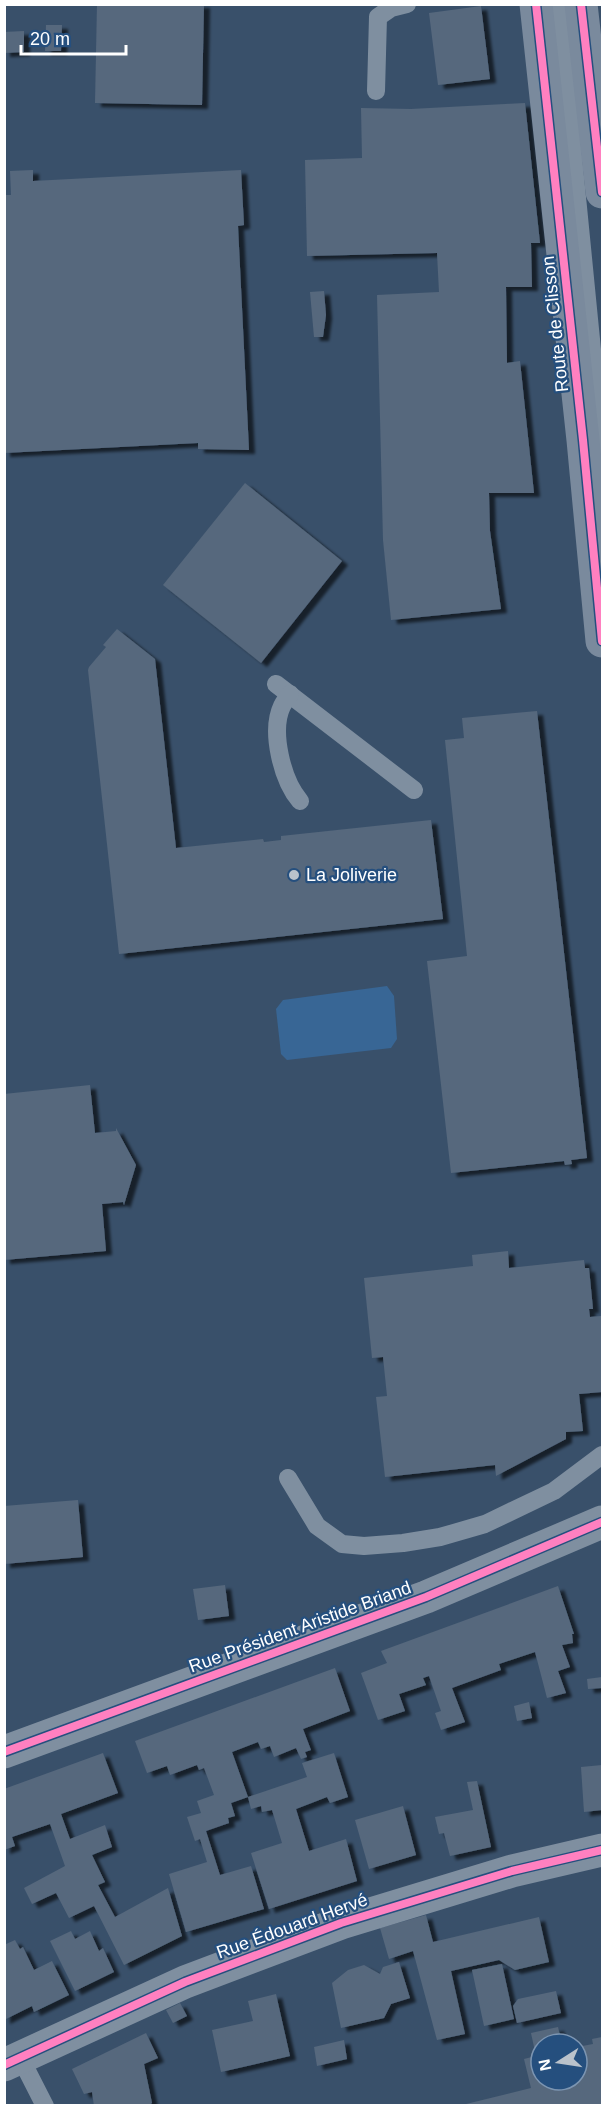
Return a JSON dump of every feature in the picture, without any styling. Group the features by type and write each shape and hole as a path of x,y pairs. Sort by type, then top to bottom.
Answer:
{"main road":[{"name":"Route de Clisson","path":"536,4 603,641"},
{"path":"581,4 603,192"}],"street":[{"name":"Rue Président Aristide Briand","path":"4,1752 426,1597 603,1522"},
{"name":"Rue Édouard Hervé","path":"12,2061 185,1982 341,1923 512,1871 603,1850"}],"lane":[{"path":"376,92 378,17 392,8 407,4"},
{"name":"Route de Clisson","path":"558,4 603,452"},
{"path":"300,801 286,777 279,746 278,718 283,689 414,790"},
{"path":"288,1478 317,1526 342,1544 364,1546 440,1537 485,1524 554,1491 603,1455"},
{"name":"Rue Édouard Hervé","path":"12,2061 45,2106"}],"shaded area":[{"path":"387,986 394,996 397,1039 391,1048 287,1060 281,1054 276,1009 283,1000"}],"building":[{"path":"97,4 204,4 202,105 95,103"},
{"path":"481,6 490,79 438,85 429,13"},
{"path":"46,25 62,25 61,51 45,51"},
{"path":"24,31 24,52 4,53 4,32"},
{"path":"525,103 540,243 531,243 532,287 506,287 507,363 520,361 534,493 489,493 490,531 501,609 391,620 383,540 377,295 439,292 437,253 307,256 305,160 362,158 361,108 411,109"},
{"path":"33,170 33,181 241,170 244,225 238,226 249,450 198,449 198,443 4,453 4,195 11,195 10,171"},
{"path":"324,291 326,315 323,337 314,337 310,292"},
{"path":"245,483 342,561 261,663 163,585"},
{"path":"117,629 155,659 176,848 263,839 264,842 281,840 281,836 431,820 443,919 119,954 88,670 106,647 103,645"},
{"path":"537,711 587,1158 571,1160 572,1164 565,1165 564,1161 451,1173 427,961 467,956 445,740 464,738 462,718"},
{"path":"90,1085 95,1133 116,1131 116,1128 136,1165 124,1205 123,1202 102,1204 106,1251 4,1260 4,1094"},
{"path":"508,1251 509,1268 584,1260 585,1268 589,1268 593,1309 589,1309 590,1317 601,1316 602,1392 579,1394 583,1431 566,1432 566,1439 496,1476 495,1465 385,1477 376,1397 387,1396 383,1357 372,1358 364,1278 473,1266 472,1255"},
{"path":"78,1500 83,1557 4,1564 4,1506"},
{"path":"225,1585 229,1616 198,1620 193,1589"},
{"path":"558,1586 574,1634 572,1634 573,1643 562,1645 570,1667 558,1671 566,1693 547,1698 535,1652 499,1664 501,1670 452,1688 465,1722 441,1730 435,1713 441,1711 429,1676 423,1678 426,1685 399,1694 405,1711 378,1720 361,1673 387,1663 381,1651"},
{"path":"335,1668 350,1711 303,1729 311,1750 305,1752 307,1757 301,1759 296,1748 274,1757 270,1746 261,1749 258,1742 232,1752 248,1797 231,1803 235,1816 228,1818 229,1823 206,1831 220,1875 251,1866 264,1909 186,1932 169,1874 207,1862 200,1839 195,1841 187,1817 201,1813 197,1801 214,1795 204,1768 199,1770 197,1765 170,1775 167,1766 147,1773 135,1741"},
{"path":"602,1677 602,1688 588,1689 587,1679"},
{"path":"529,1702 532,1718 517,1721 514,1706"},
{"path":"103,1753 118,1793 61,1814 70,1839 105,1825 112,1847 92,1855 105,1882 98,1885 115,1917 168,1888 182,1936 124,1965 94,1906 69,1918 56,1893 32,1904 24,1888 65,1866 50,1824 12,1837 15,1846 4,1850 4,1789"},
{"path":"334,1753 348,1797 330,1803 327,1797 296,1809 309,1851 346,1839 357,1881 269,1909 251,1853 282,1843 272,1810 262,1812 261,1806 251,1809 248,1797 307,1777 302,1763"},
{"path":"602,1765 602,1810 584,1812 581,1767"},
{"path":"477,1781 491,1847 450,1856 444,1833 439,1834 435,1817 473,1810 467,1782"},
{"path":"403,1806 416,1855 369,1869 355,1820"},
{"path":"426,1915 433,1942 539,1917 549,1962 515,1970 499,1960 451,1971 465,2034 437,2040 413,1951 389,1959 380,1928"},
{"path":"71,1931 75,1939 90,1931 99,1951 103,1948 114,1972 75,1991 50,1941"},
{"path":"15,1940 20,1949 23,1947 34,1970 52,1961 69,1995 34,2012 32,2006 4,2020 4,1945"},
{"path":"399,1962 410,1998 391,2004 384,2018 341,2028 332,1983 348,1970 364,1965 380,1974 383,1967"},
{"path":"502,1964 514,2019 484,2026 472,1970"},
{"path":"556,1991 561,2013 517,2023 513,2006 518,1999"},
{"path":"276,1994 290,2056 221,2072 212,2030 253,2021 248,2001"},
{"path":"180,2003 187,2016 173,2023 166,2010"},
{"path":"558,2027 559,2032 536,2032"},
{"path":"146,2033 158,2058 144,2064 152,2103 148,2106 94,2106 92,2092 84,2094 72,2069"},
{"path":"602,2037 602,2106 458,2106 529,2088 529,2092 589,2092 589,2045 593,2044 592,2039"},
{"path":"344,2040 347,2059 317,2066 314,2047"},
{"path":"529,2058 529,2080 524,2059"}],"cycle path":[{"path":"536,4 583,440 602,641"},
{"path":"581,4 602,192"},
{"path":"4,1752 426,1597 602,1522"},
{"path":"4,2065 185,1982 341,1923 512,1871 602,1850"}],"place":[{"name":"La Joliverie","path":"294,875"}]}
